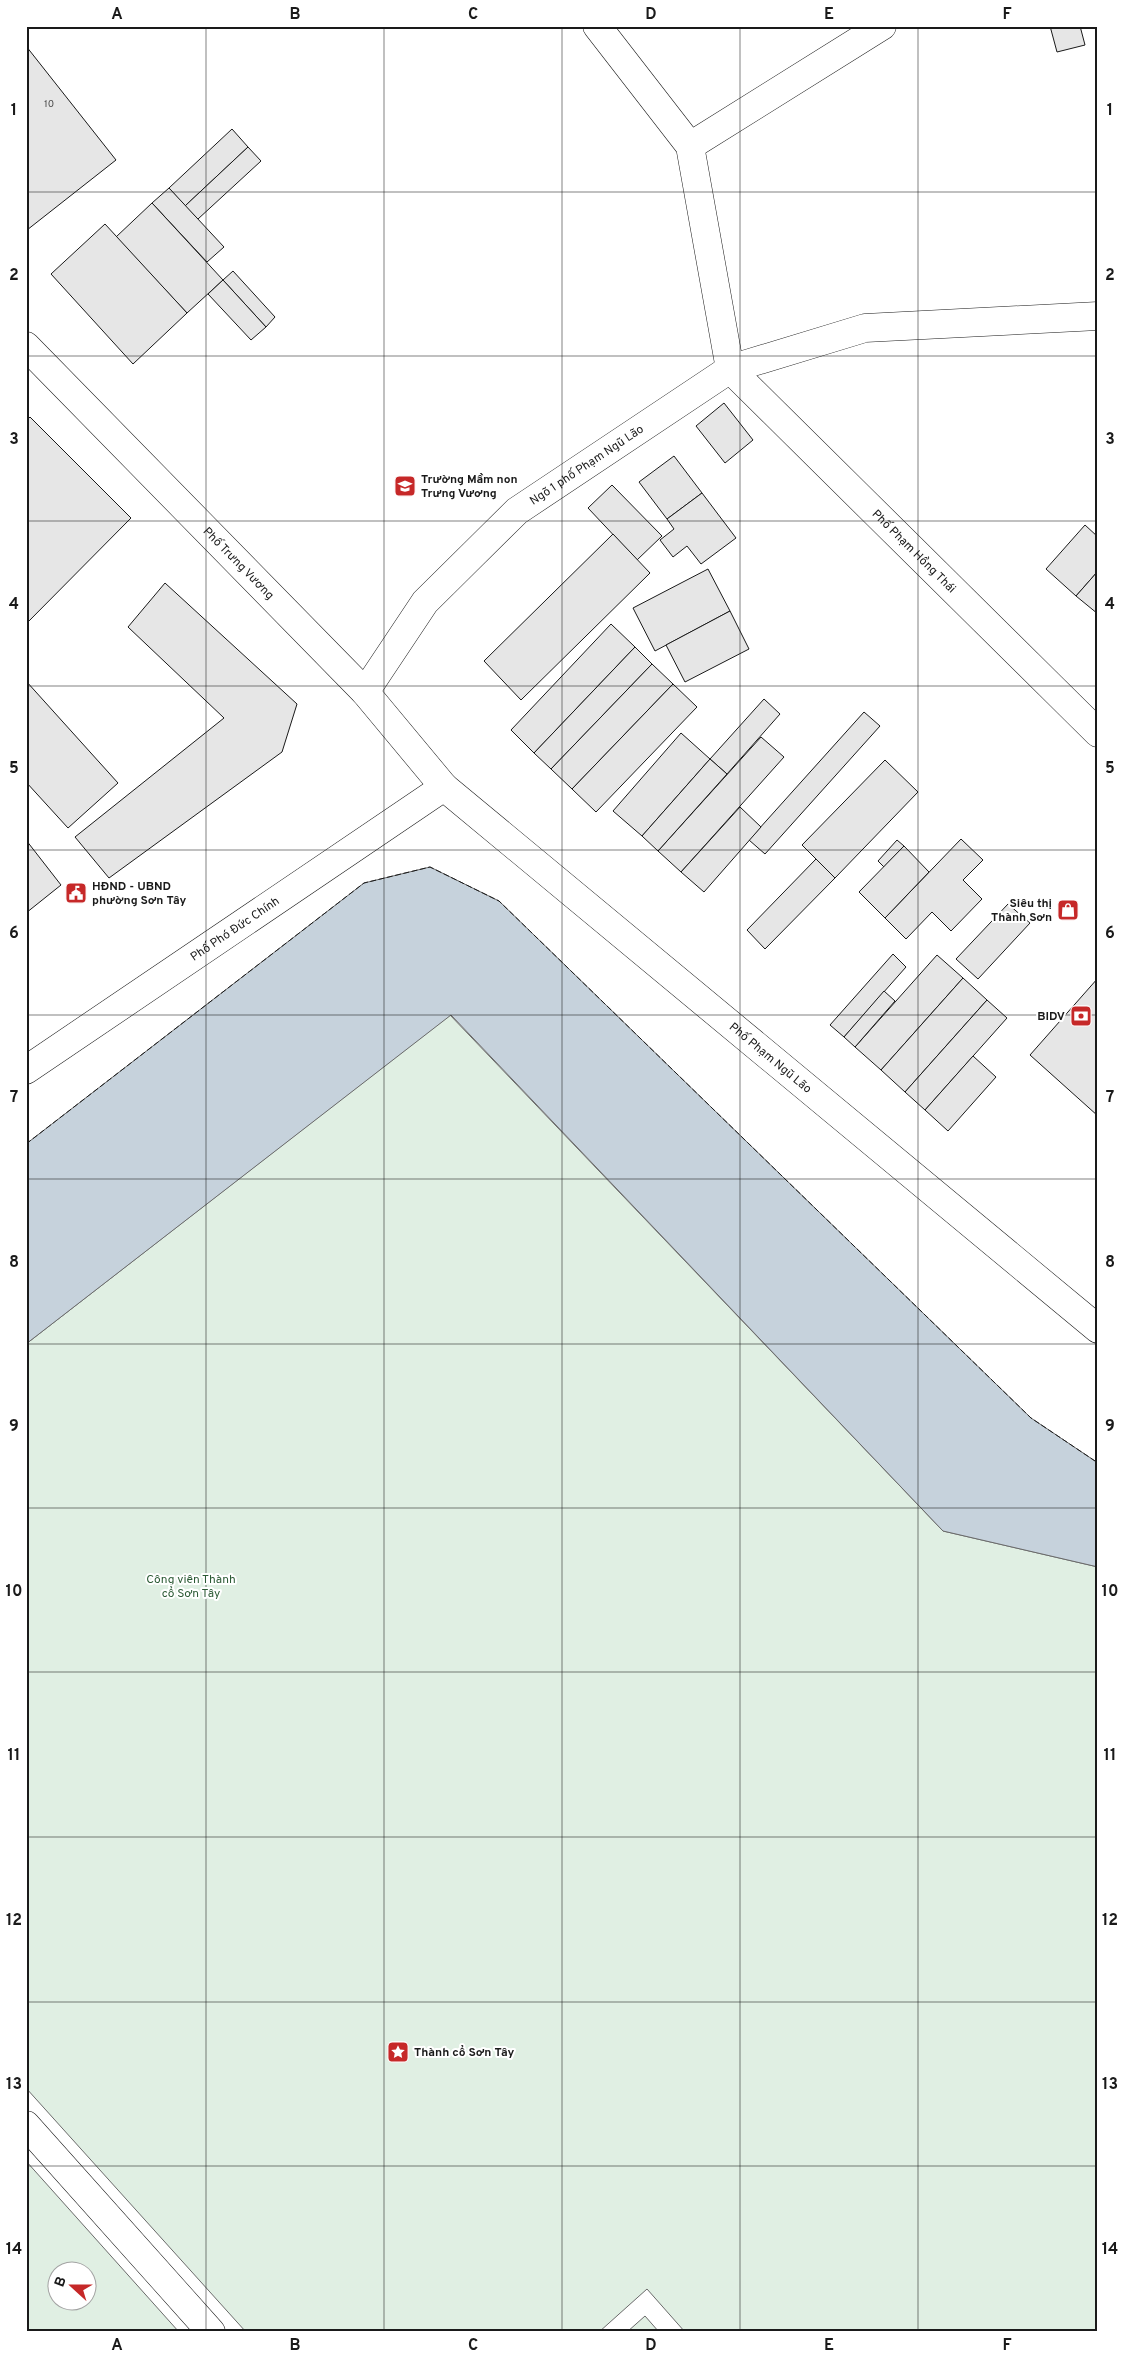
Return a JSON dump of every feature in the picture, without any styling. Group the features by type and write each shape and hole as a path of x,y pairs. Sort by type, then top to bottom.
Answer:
{"street":[{"path":"597,26 690,146 730,369"},
{"path":"690,146 882,26"},
{"name":"Ngõ 1 phố Phạm Ngũ Lão","path":"365,692 425,602 517,511 730,369 865,328 1098,316"},
{"name":"Phố Trưng Vương","path":"26,346 365,692 444,787"},
{"name":"Phố Phạm Hồng Thái","path":"730,369 1098,733"},
{"name":"Phố Phó Đức Chính","path":"26,1070 444,787"},
{"name":"Phố Phạm Ngũ Lão","path":"444,787 1098,1329"},
{"path":"26,2125 211,2332"}],"green space":[{"name":"Công viên Thành cổ Sơn Tây","path":"450,1015 943,1531 1098,1567 1098,2332 685,2332 647,2289 599,2332 246,2332 26,2088 26,1344"},
{"path":"26,2161 179,2332 26,2332"},
{"path":"645,2316 659,2332 627,2332"}],"shaded area":[{"path":"430,867 499,901 1031,1418 1098,1463 1098,1567 943,1531 451,1015 26,1344 26,1144 364,883"}],"building":[{"path":"1050,26 1080,26 1085,45 1057,52"},
{"path":"26,46 116,160 27,230 26,228"},
{"path":"232,129 248,147 185,206 169,188"},
{"path":"248,147 261,161 198,219 185,206"},
{"path":"169,188 224,247 207,262 152,203"},
{"path":"152,203 223,280 187,313 116,237"},
{"path":"105,224 187,313 133,364 51,274"},
{"path":"233,271 275,317 266,327 223,280"},
{"path":"223,280 266,327 251,340 208,294"},
{"path":"724,403 753,440 725,463 696,426"},
{"path":"30,417 131,518 26,624 26,421"},
{"path":"674,456 702,493 667,519 639,482"},
{"path":"612,485 662,536 637,560 588,508"},
{"path":"702,493 736,538 701,564 687,546 673,557 660,540 674,529 667,519"},
{"path":"1085,525 1098,537 1098,571 1076,596 1046,569"},
{"path":"613,534 650,573 521,700 484,661"},
{"path":"708,569 730,611 655,651 633,608"},
{"path":"1098,571 1098,614 1076,596"},
{"path":"165,583 297,704 282,752 109,878 75,837 224,718 128,627"},
{"path":"730,611 749,649 685,682 666,645"},
{"path":"611,624 635,647 534,753 511,730"},
{"path":"635,647 652,664 551,769 534,753"},
{"path":"652,664 673,684 572,789 551,769"},
{"path":"26,681 118,783 68,828 26,782"},
{"path":"673,684 697,707 596,812 572,789"},
{"path":"764,699 780,714 727,774 710,759"},
{"path":"864,712 880,726 765,854 749,840"},
{"path":"681,733 710,759 642,836 613,811"},
{"path":"761,737 784,757 681,872 658,851"},
{"path":"710,759 727,774 658,851 642,836"},
{"path":"885,760 918,792 835,878 802,845"},
{"path":"740,807 761,827 704,892 681,872"},
{"path":"961,839 983,860 963,880 982,899 951,931 932,912 906,939 885,918"},
{"path":"26,840 61,885 26,913"},
{"path":"897,840 904,846 884,867 878,861"},
{"path":"904,846 929,872 885,918 859,892"},
{"path":"816,859 835,878 765,949 747,930"},
{"path":"1008,904 1030,923 978,979 956,959"},
{"path":"893,954 906,967 844,1037 830,1025"},
{"path":"937,955 963,978 881,1070 855,1047"},
{"path":"963,978 987,1000 905,1092 881,1070"},
{"name":"BIDV","path":"1098,978 1098,1116 1030,1055"},
{"path":"884,991 895,1001 855,1047 844,1037"},
{"path":"987,1000 1007,1018 925,1110 905,1092"},
{"path":"973,1056 996,1077 948,1131 925,1110"}],"fence":[{"path":"26,1144 364,883 430,867 499,901 1031,1418 1098,1463"}],"place":[{"name":"Trường Mầm non Trưng Vương","path":"405,486"},
{"name":"HĐND - UBND phường Sơn Tây","path":"76,893"},
{"name":"Siêu thị Thành Sơn","path":"1068,910"},
{"name":"BIDV","path":"1081,1016"},
{"name":"Thành cổ Sơn Tây","path":"398,2052"}]}
